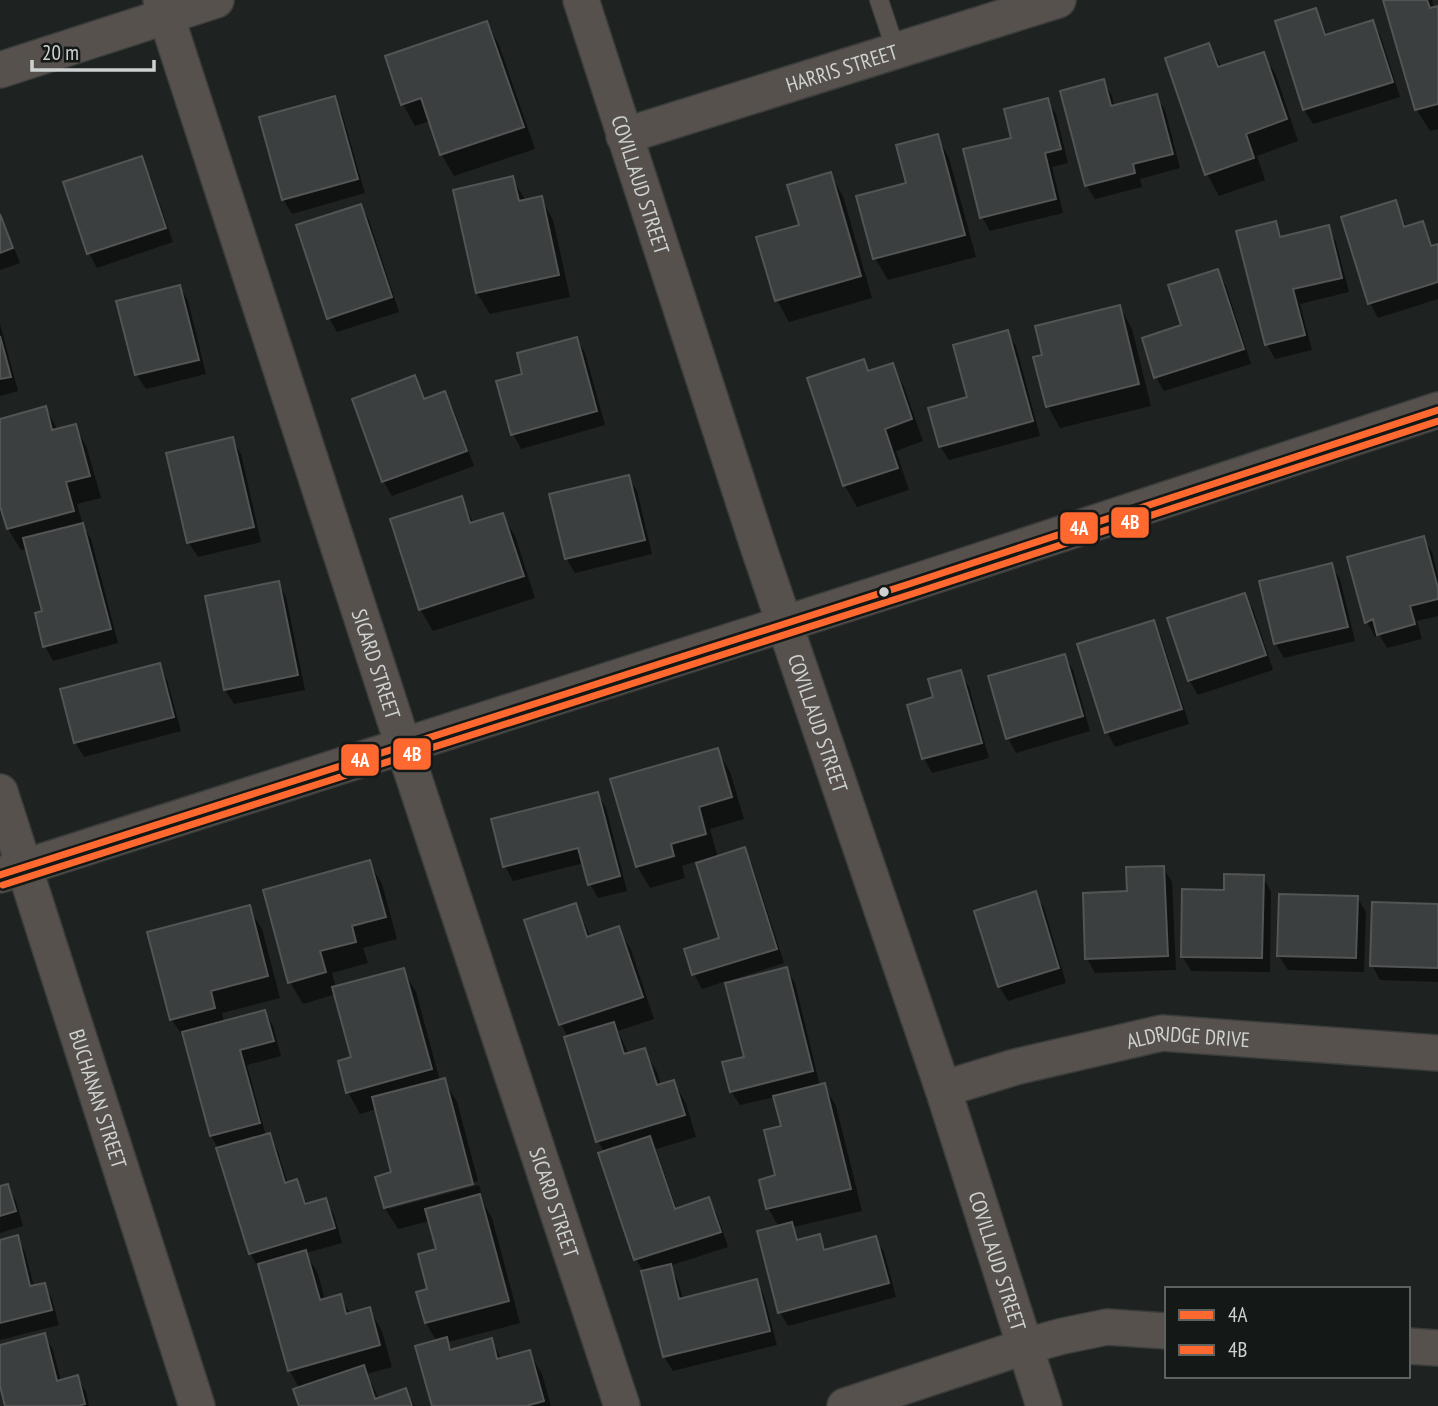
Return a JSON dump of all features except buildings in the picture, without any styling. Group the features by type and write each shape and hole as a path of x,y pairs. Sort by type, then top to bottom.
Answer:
{"street":[{"path":"0,70 164,8 216,0"},
{"name":"COVILLAUD STREET","path":"581,0 784,624 943,1090 1044,1406"},
{"name":"HARRIS STREET","path":"625,136 1058,0"},
{"name":"SICARD STREET","path":"164,8 403,745 622,1406"},
{"path":"12,871 784,624 1438,410"},
{"name":"BUCHANAN STREET","path":"0,792 12,871 197,1406"},
{"name":"ALDRIDGE DRIVE","path":"943,1090 1015,1067 1162,1033 1438,1052"},
{"path":"845,1406 1026,1346 1107,1327 1165,1331"},
{"path":"1410,1346 1438,1348"}],"lane":[{"path":"879,0 896,51"}],"transit line":[{"name":"4A","path":"0,875 909,584 1438,410"},
{"name":"4B","path":"3,885 912,594 1438,421"}]}
